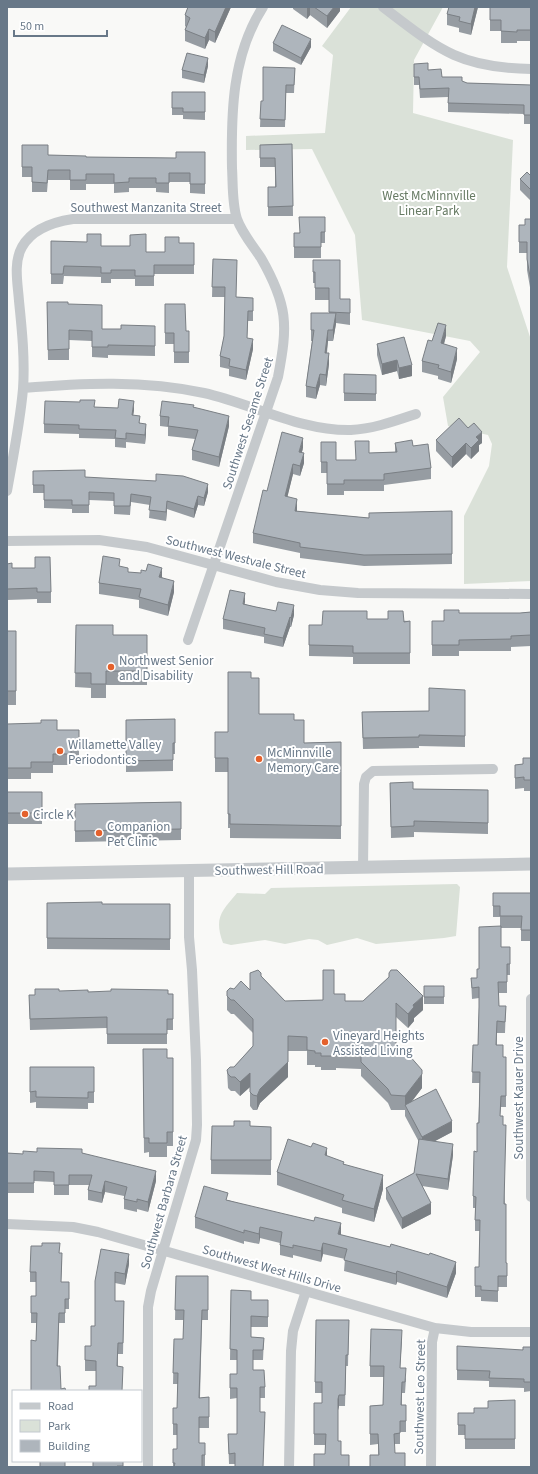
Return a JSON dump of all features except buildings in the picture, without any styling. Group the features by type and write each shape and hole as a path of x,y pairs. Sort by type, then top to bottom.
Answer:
{"street":[{"name":"Southwest Sesame Street","path":"188,640 278,377 285,344 286,326 282,305 272,278 237,219 233,187 232,145 234,96 240,61 248,35 263,7"},
{"path":"383,7 434,45 459,58 483,66 531,68"},
{"name":"Southwest Manzanita Street","path":"7,491 23,388 22,330 17,281 21,248 33,235 55,221 73,219 237,219"},
{"path":"23,388 107,383 160,386 205,393 297,422 323,428 351,430 374,427 416,414"},
{"name":"Southwest Westvale Street","path":"7,541 99,540 147,547 276,582 320,590 358,593 531,594"},
{"path":"363,868 364,784 366,777 373,771 493,769"},
{"name":"Southwest Hill Road","path":"7,874 531,864"},
{"name":"Southwest Barbara Street","path":"148,1467 148,1307 163,1250 196,1140 198,1125 194,1015 189,937 189,871"},
{"name":"Southwest Kauer Drive","path":"531,999 531,1197"},
{"name":"Southwest West Hills Drive","path":"7,1224 73,1228 98,1232 435,1328 470,1332 531,1332"},
{"path":"289,1467 290,1351 293,1331 306,1291"},
{"name":"Southwest Leo Street","path":"431,1467 432,1342 435,1328"}],"green space":[{"name":"West McMinnville Linear Park","path":"351,7 443,7 414,60 413,113 513,140 507,267 531,340 531,581 464,584 464,516 489,466 492,444 488,435 448,426 443,397 480,352 470,341 362,320 355,235 312,149 246,150 246,136 325,133 333,55 322,46"},
{"path":"457,884 460,887 456,936 376,944 357,938 327,945 318,940 309,939 285,944 265,940 231,945 223,943 220,934 219,921 223,911 237,893 265,894 271,888"}],"place":[{"name":"Northwest Senior and Disability","path":"111,667"},
{"name":"Willamette Valley Periodontics","path":"60,751"},
{"name":"McMinnville Memory Care","path":"259,759"},
{"name":"Circle K","path":"25,814"},
{"name":"Companion Pet Clinic","path":"99,833"},
{"name":"Vineyard Heights Assisted Living","path":"325,1042"}]}
